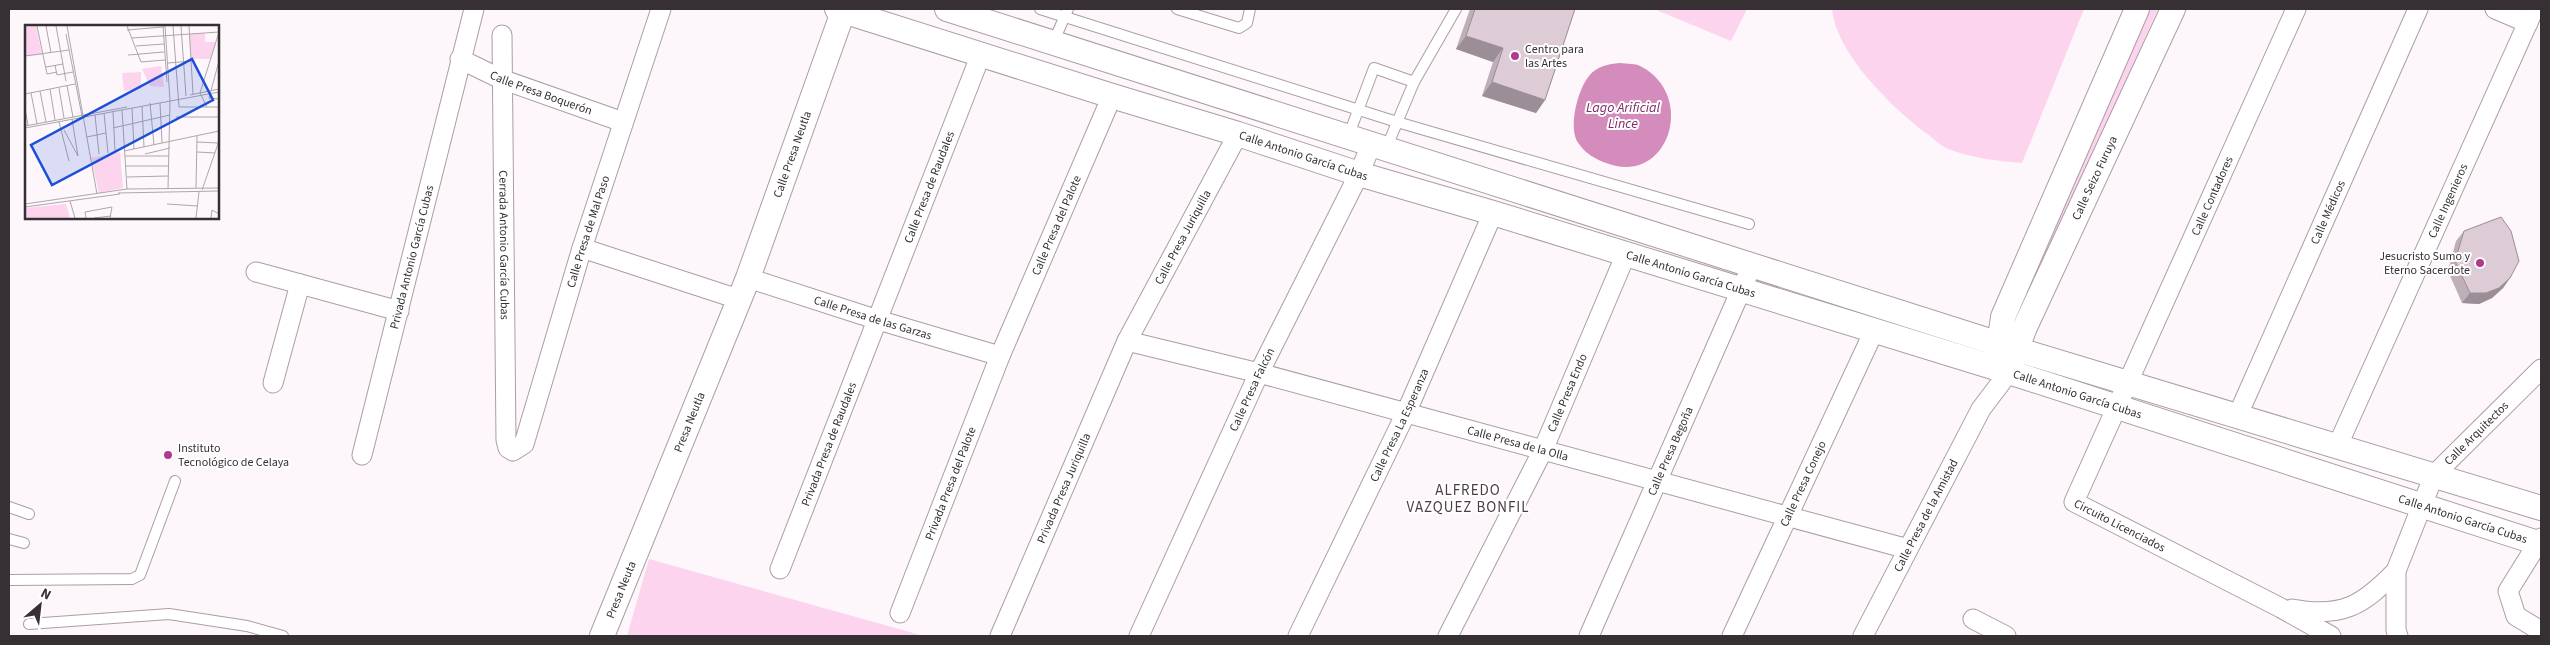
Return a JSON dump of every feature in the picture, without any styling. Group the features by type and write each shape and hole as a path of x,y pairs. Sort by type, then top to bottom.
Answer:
{"street":[{"path":"460,59 474,9"},
{"name":"Calle Presa de Mal Paso","path":"513,451 524,444 582,248 661,9"},
{"name":"Calle Antonio García Cubas","path":"842,9 1359,174 1494,213 2002,370 2421,506 2540,542"},
{"name":"Calle Presa Neutla","path":"743,288 842,9"},
{"name":"Calle Antonio García Cubas","path":"947,9 2127,384 2541,508"},
{"path":"2008,346 2003,317 2137,9"},
{"name":"Calle Seizo Furuya","path":"2008,346 2173,9"},
{"name":"Calle Contadores","path":"2127,384 2296,9"},
{"name":"Calle Médicos","path":"2237,417 2418,9"},
{"path":"2495,9 2531,16"},
{"name":"Calle Ingenieros","path":"2337,447 2531,16"},
{"name":"Cerrada Antonio García Cubas","path":"502,35 506,440 508,448 513,451"},
{"name":"Calle Presa de Raudales","path":"878,320 980,54"},
{"name":"Calle Presa Boquerón","path":"460,59 501,79 624,122"},
{"name":"Privada Antonio García Cubas","path":"362,455 400,311 460,59"},
{"name":"Calle Presa del Palote","path":"1000,356 1112,96"},
{"name":"Calle Presa Juriquilla","path":"1127,341 1238,134"},
{"name":"Calle Presa Falcón","path":"1139,636 1259,373 1359,174 1379,147"},
{"name":"Calle Presa La Esperanza","path":"1298,636 1406,413 1494,213"},
{"name":"Calle Presa de las Garzas","path":"582,248 878,320 1000,356"},
{"name":"Calle Presa Endo","path":"1448,636 1543,450 1626,254"},
{"name":"Calle Presa Begoña","path":"1589,636 1752,265"},
{"path":"256,272 400,311"},
{"path":"273,383 300,284"},
{"name":"Presa Neutla","path":"640,544 743,288"},
{"name":"Privada Presa de Raudales","path":"780,569 878,320"},
{"name":"Calle Presa Conejo","path":"1732,636 1874,331"},
{"name":"Calle Presa de la Olla","path":"1127,341 1259,373 1789,515 1908,549"},
{"name":"Privada Presa Juriquilla","path":"1000,636 1127,341"},
{"name":"Calle Presa de la Amistad","path":"1863,636 2002,370 2008,346"},
{"name":"Privada Presa del Palote","path":"900,613 1000,356"},
{"name":"Calle Arquitectos","path":"2421,506 2434,475 2541,369"},
{"name":"Circuito Licenciados","path":"2127,384 2118,408 2074,502 2332,636"},
{"name":"Circuito Licenciados","path":"2398,636 2396,630 2396,571 2421,506"},
{"path":"2540,542 2508,591 2516,616 2541,631"},
{"name":"Presa Neuta","path":"602,636 640,544"},
{"name":"Circuito Licenciados","path":"2281,608 2315,613 2340,611 2373,595 2396,571"},
{"path":"1973,619 2006,636"}],"lane":[{"path":"1040,9 1067,12 1397,122 1749,224"},
{"path":"1177,9 1239,28 1247,23 1250,9"},
{"path":"1379,147 1397,122 1414,82 1456,9"},
{"path":"1053,44 1067,12"},
{"path":"1348,137 1374,68 1414,82"},
{"path":"9,580 132,579 140,575 175,481"},
{"path":"9,507 29,514"},
{"path":"9,539 24,543"},
{"path":"29,624 169,614 247,626 283,636"}],"shaded area":[{"path":"1654,9 1747,9 1731,41"},
{"path":"1832,9 2084,9 2022,163 1966,155 1948,149 1923,131 1881,93 1854,60 1843,43"},
{"path":"2147,9 2158,9 2016,324 2009,328"},
{"path":"649,559 924,636 627,636"}],"water":[{"name":"Lago Arificial Lince","path":"1620,63 1640,66 1659,81 1668,98 1671,117 1668,135 1659,151 1646,162 1628,167 1606,163 1591,156 1579,144 1574,129 1575,109 1581,90 1589,76 1603,66"}],"building":[{"name":"Centro para las Artes","path":"1475,9 1575,9 1545,100 1492,82 1503,48 1466,36"},
{"name":"Jesucristo Sumo y Eterno Sacerdote","path":"2501,217 2511,231 2519,261 2510,278 2499,288 2486,293 2470,293 2455,261 2464,231"}],"place":[{"name":"Centro para las Artes","path":"1515,56"},
{"name":"Jesucristo Sumo y Eterno Sacerdote","path":"2480,263"},
{"name":"Instituto Tecnológico de Celaya","path":"168,455"}],"district":[{"name":"ALFREDO VAZQUEZ BONFIL","path":"1468,498"}]}
